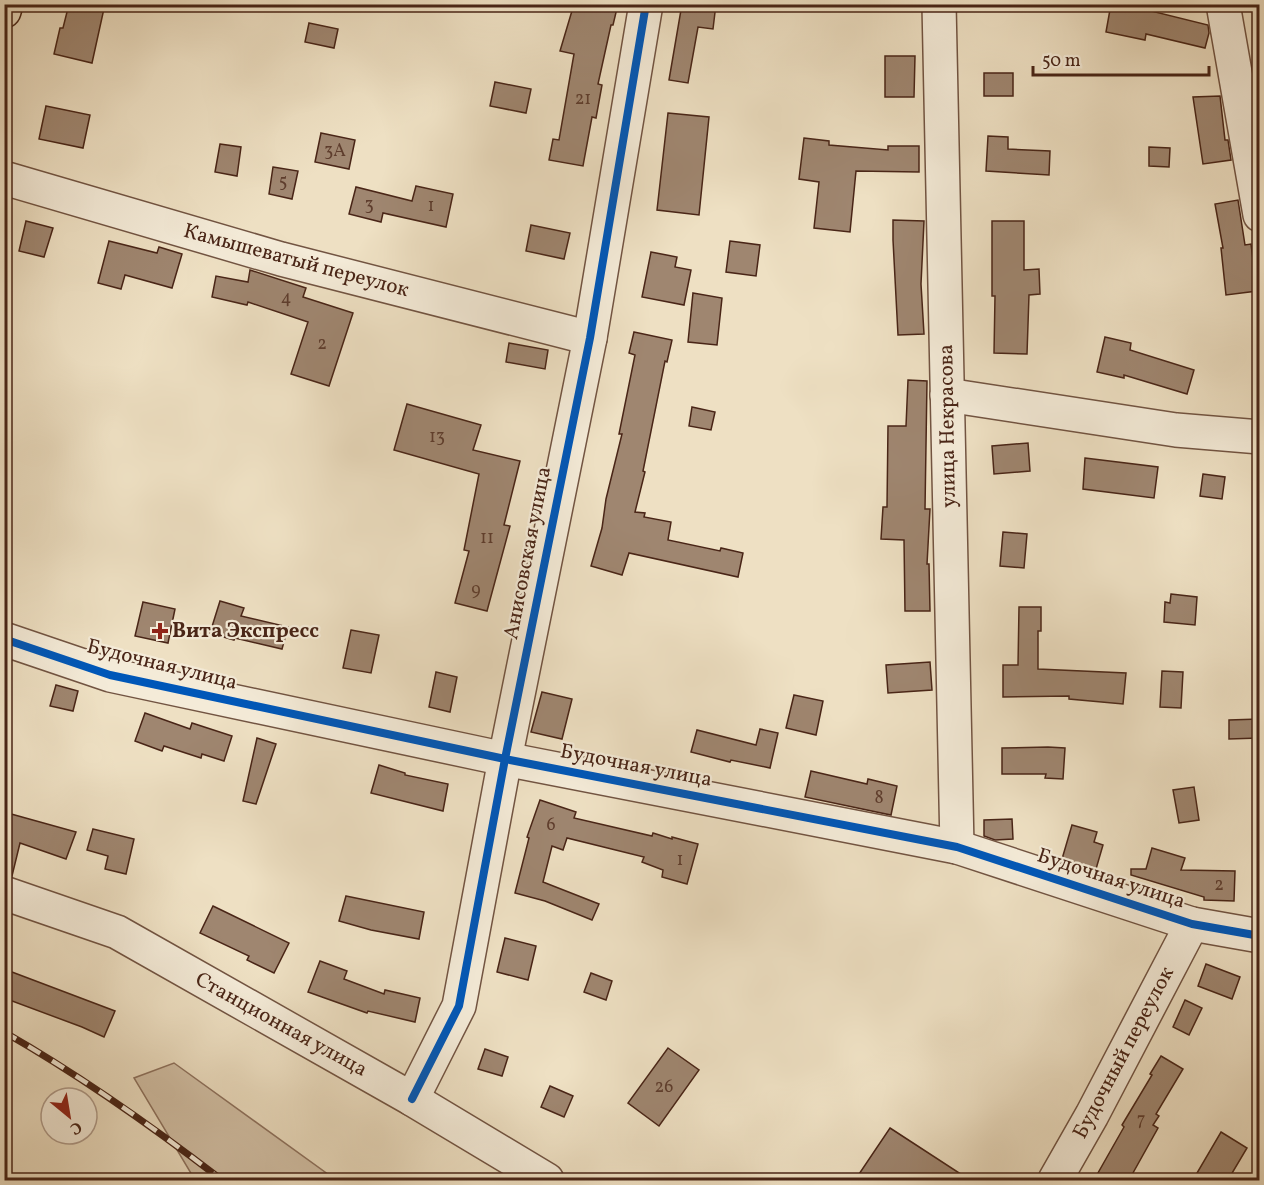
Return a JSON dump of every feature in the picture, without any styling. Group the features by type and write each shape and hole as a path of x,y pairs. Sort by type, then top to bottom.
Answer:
{"main road":[{"path":"4,11 6,4"}],"street":[{"name":"Анисовская улица","path":"412,1099 459,1006 505,759 590,338 646,4"},
{"name":"улица Некрасова","path":"939,4 957,847"},
{"path":"1223,4 1260,215"},
{"name":"Камышеватый переулок","path":"4,178 281,259 590,338"},
{"path":"947,394 1176,430 1260,437"},
{"name":"Будочная улица","path":"4,639 110,675 505,759 957,847 1192,924 1260,936"},
{"name":"Станционная улица","path":"4,893 117,932 412,1099 547,1180"},
{"name":"Будочный переулок","path":"1054,1180 1098,1104 1192,924"}],"shaded area":[{"path":"174,1063 336,1180 195,1180 134,1078"}],"building":[{"path":"69,4 105,4 92,63 54,54"},
{"path":"574,4 618,4 598,84 602,85 596,118 592,117 583,166 549,160 553,139 559,140 574,54 560,51"},
{"path":"682,4 716,4 713,29 698,27 688,83 669,80"},
{"path":"1111,4 1133,4 1151,8 1151,11 1208,25 1209,33 1205,48 1146,34 1145,40 1106,32"},
{"path":"309,23 338,29 334,48 305,42"},
{"path":"885,56 915,56 914,97 885,97"},
{"path":"984,73 1013,73 1013,96 984,96"},
{"path":"495,82 531,89 526,113 490,106"},
{"path":"1220,96 1225,140 1228,140 1231,160 1203,164 1193,97"},
{"path":"46,106 90,115 83,148 39,139"},
{"path":"668,113 709,117 699,215 657,210"},
{"path":"321,133 355,140 349,169 315,162"},
{"path":"988,136 1008,137 1008,149 1050,151 1049,175 986,171"},
{"path":"804,138 829,141 829,145 888,150 888,146 919,146 919,172 856,171 850,232 814,228 819,182 799,179"},
{"path":"220,144 241,147 237,176 215,172"},
{"path":"1149,147 1170,148 1169,167 1149,166"},
{"path":"273,167 298,171 292,199 269,194"},
{"path":"416,186 453,194 446,227 383,213 381,222 349,214 356,187 412,201"},
{"path":"1238,200 1245,245 1251,244 1257,291 1226,295 1221,248 1223,248 1215,204"},
{"path":"893,220 924,221 921,284 924,334 898,335"},
{"path":"26,221 53,228 44,257 19,251"},
{"path":"992,221 1024,221 1024,270 1039,269 1040,294 1029,295 1027,354 994,353 995,296 992,296"},
{"path":"531,225 570,233 564,259 526,251"},
{"path":"109,241 157,253 159,247 182,254 172,288 125,275 121,289 98,283"},
{"path":"730,241 760,245 756,276 726,272"},
{"path":"651,252 677,257 675,267 691,270 684,305 642,297"},
{"path":"250,270 306,288 303,297 353,313 329,386 291,374 308,322 248,302 247,305 212,297 216,276 248,282"},
{"path":"693,293 722,298 717,345 688,342"},
{"path":"634,332 672,340 667,362 665,361 643,471 645,472 635,512 645,513 644,517 671,522 668,540 720,551 721,548 743,553 738,577 629,553 622,575 591,566 602,528 606,499 622,434 619,434 635,355 629,353"},
{"path":"1105,337 1131,343 1130,350 1194,370 1187,394 1124,375 1124,378 1097,372"},
{"path":"509,343 548,350 545,369 506,362"},
{"path":"908,380 927,381 925,509 930,509 927,564 929,564 930,611 905,611 904,540 881,539 883,507 887,507 888,426 906,426"},
{"path":"407,404 481,425 473,450 520,461 504,525 510,526 487,611 455,603 469,551 464,550 479,474 394,450"},
{"path":"692,407 715,412 711,430 689,426"},
{"path":"1028,443 1030,471 994,474 992,446"},
{"path":"1085,458 1158,467 1154,498 1083,489"},
{"path":"1203,474 1225,477 1222,499 1200,496"},
{"path":"1003,532 1027,534 1024,568 1000,566"},
{"path":"1171,594 1197,597 1195,625 1164,622 1165,602 1170,603"},
{"path":"220,601 244,608 241,616 288,627 282,649 210,633"},
{"path":"143,602 175,609 168,643 135,636"},
{"path":"1019,607 1041,607 1041,631 1038,631 1038,669 1126,673 1123,704 1069,699 1069,696 1003,697 1003,665 1018,665"},
{"path":"351,630 379,635 371,673 343,668"},
{"path":"930,662 932,690 888,693 886,665"},
{"path":"1162,671 1183,672 1181,708 1160,707"},
{"path":"436,672 457,677 450,712 429,707"},
{"path":"56,685 78,691 73,711 50,706"},
{"path":"542,692 572,699 562,739 531,732"},
{"path":"794,695 823,701 816,735 786,728"},
{"path":"145,713 190,729 192,723 232,736 224,761 202,754 201,758 164,746 162,751 135,741"},
{"path":"1259,719 1259,738 1229,739 1229,720"},
{"path":"760,729 778,733 770,768 731,760 730,762 691,752 697,730 756,745"},
{"path":"257,738 276,744 256,804 243,801"},
{"path":"1002,748 1065,748 1063,779 1045,778 1046,774 1002,774"},
{"path":"379,765 405,773 405,775 448,784 443,811 371,793"},
{"path":"811,771 867,784 868,779 897,786 891,815 805,797"},
{"path":"1194,787 1199,820 1179,823 1173,790"},
{"path":"540,800 576,812 574,818 698,844 687,884 662,877 663,870 642,862 644,857 567,838 563,850 552,846 543,882 599,904 592,920 545,901 515,893 529,838 527,837"},
{"path":"4,812 76,832 66,859 20,843 12,876 4,875"},
{"path":"1012,819 1013,839 995,840 984,836 984,820"},
{"path":"1072,825 1097,832 1094,842 1103,845 1096,869 1062,859"},
{"path":"93,829 134,839 126,874 105,869 108,856 87,850"},
{"path":"1152,848 1185,858 1181,870 1235,871 1234,901 1204,900 1204,897 1131,875 1131,869 1146,869"},
{"path":"346,896 424,912 419,939 339,921"},
{"path":"213,906 289,943 274,973 247,960 249,956 200,933"},
{"path":"505,938 536,946 528,980 497,972"},
{"path":"320,961 347,971 344,979 384,994 385,990 420,998 415,1022 368,1011 367,1013 308,992"},
{"path":"1206,964 1240,977 1232,999 1198,986"},
{"path":"4,969 115,1011 104,1037 4,998"},
{"path":"591,973 612,981 606,1000 584,992"},
{"path":"1185,1000 1202,1008 1189,1035 1173,1027"},
{"path":"668,1048 699,1070 659,1126 628,1103"},
{"path":"485,1049 508,1057 502,1076 478,1069"},
{"path":"1161,1056 1183,1069 1156,1114 1159,1116 1153,1125 1158,1128 1129,1180 1094,1180 1124,1127 1122,1125"},
{"path":"550,1086 573,1096 564,1117 541,1107"},
{"path":"890,1128 970,1180 855,1180"},
{"path":"1221,1132 1247,1148 1228,1180 1208,1180 1197,1173"}],"railway":[{"path":"4,1032 61,1066 116,1103 222,1180"}],"cycle path":[{"path":"412,1099 459,1006 505,759 590,338 646,4"},
{"path":"4,639 110,675 505,759 957,847 1192,924 1260,936"}],"place":[{"name":"Вита Экспресс","path":"160,631"}]}
